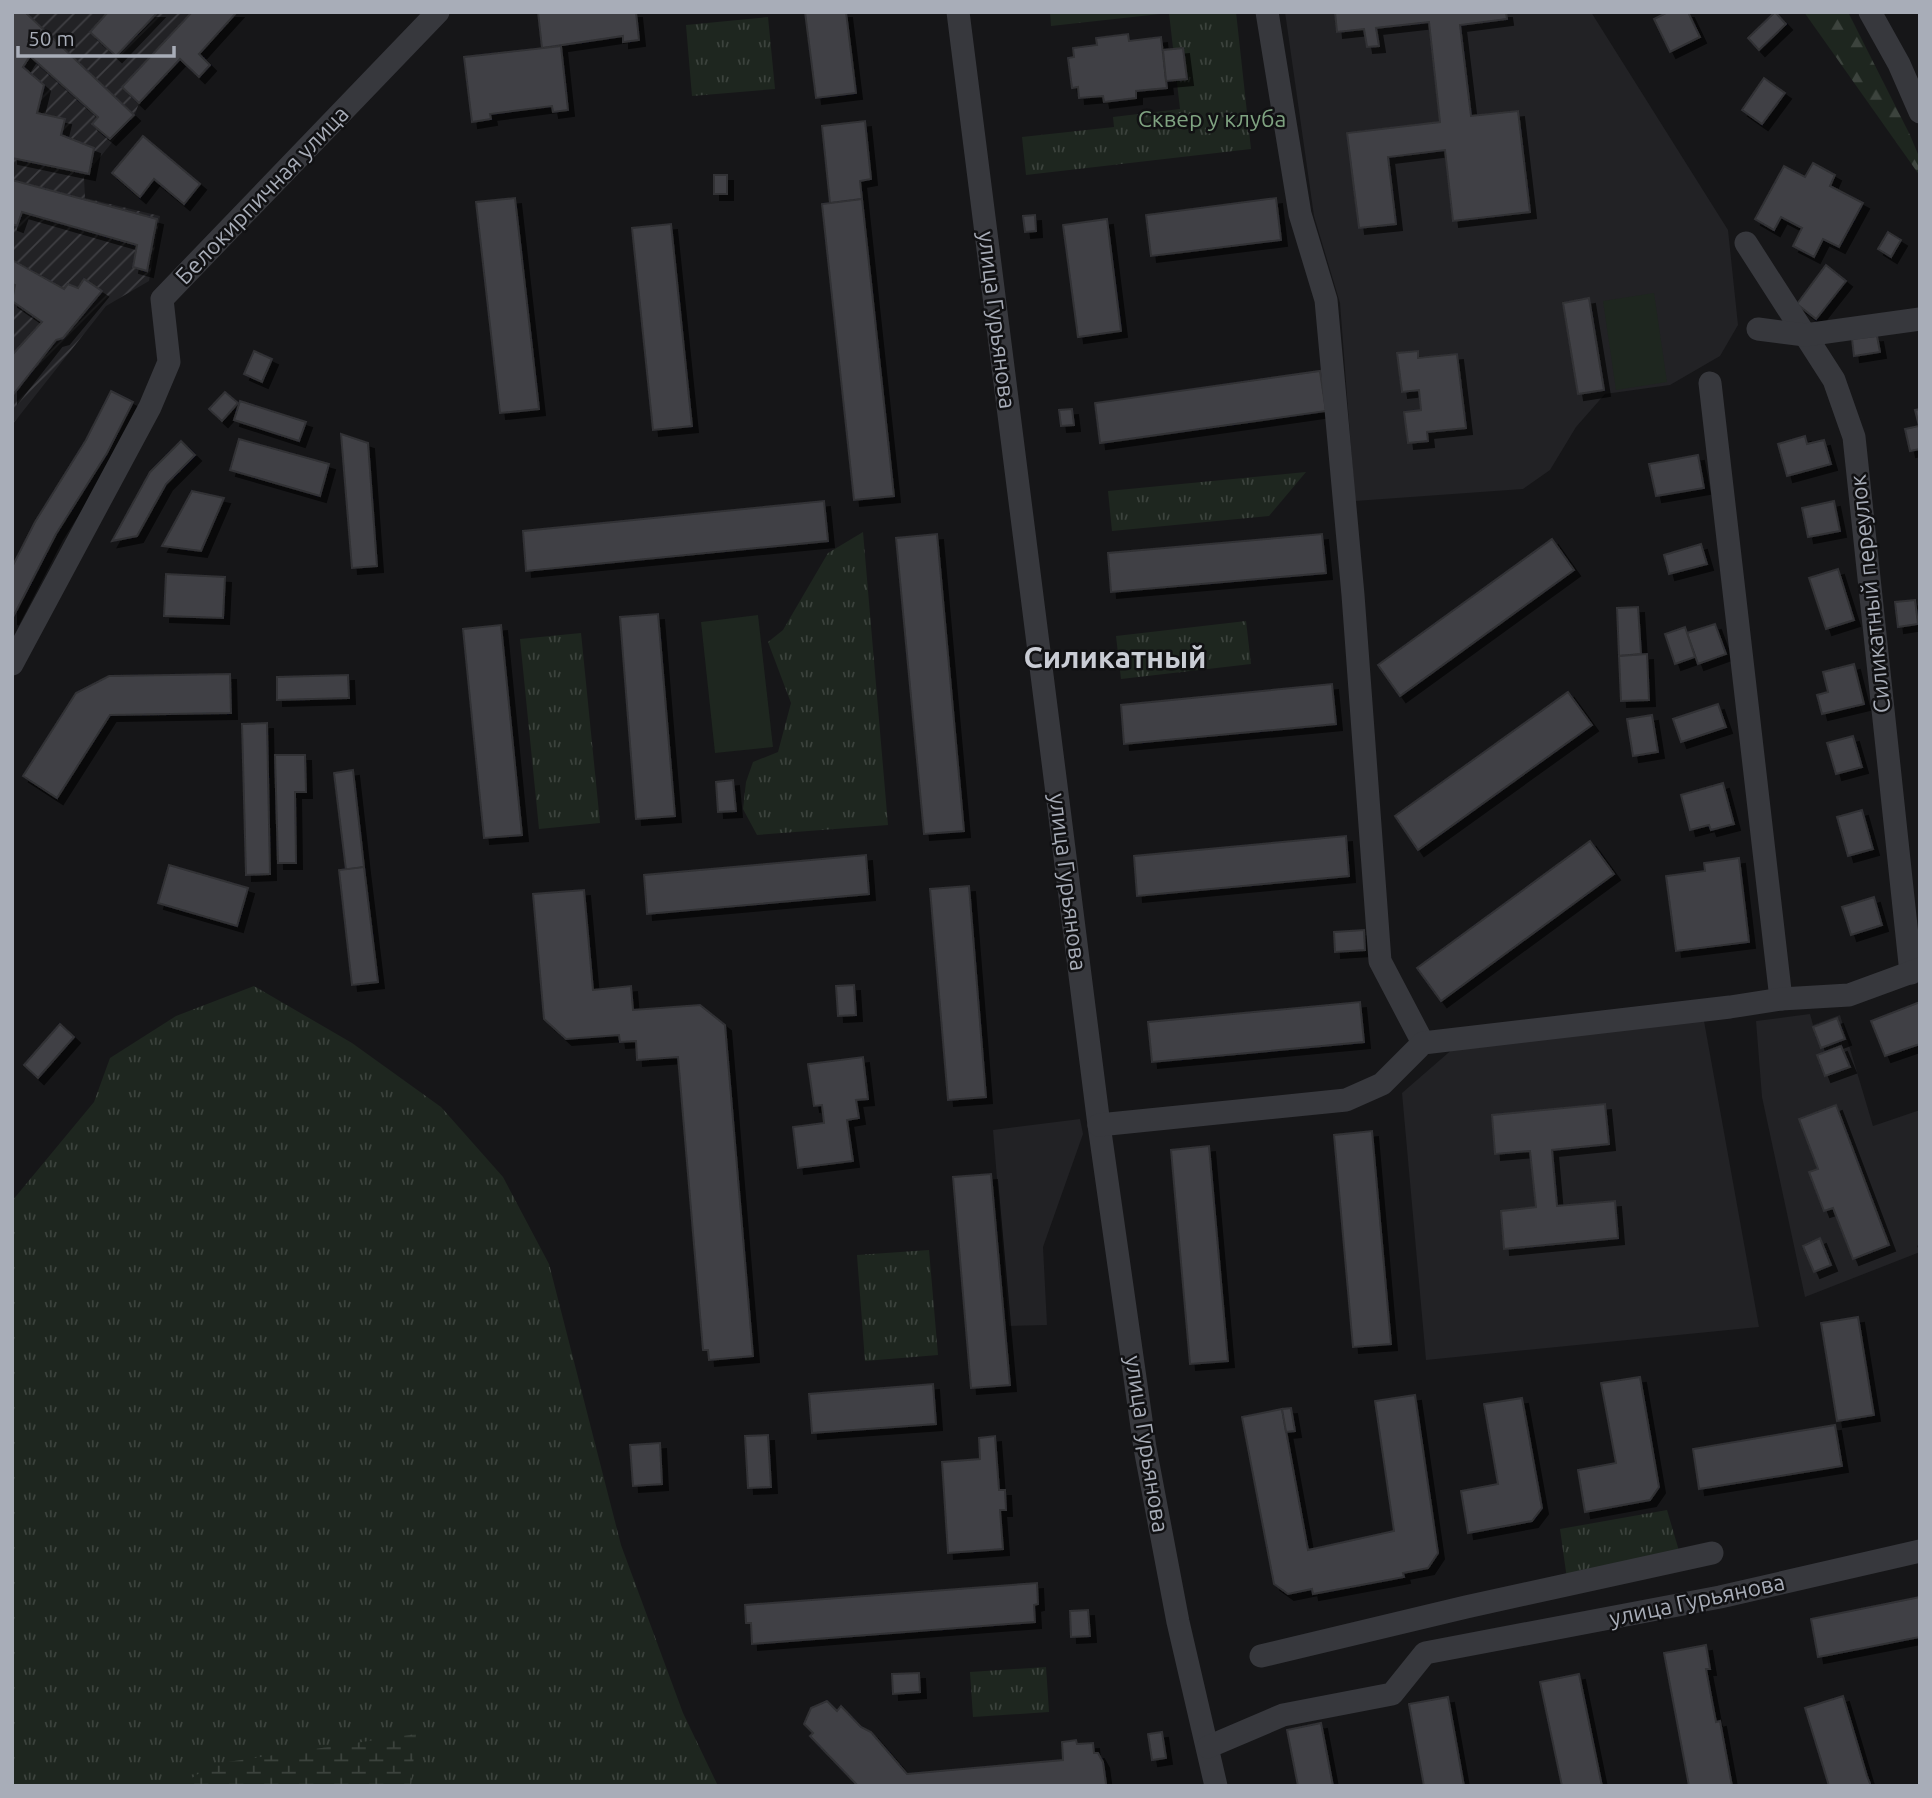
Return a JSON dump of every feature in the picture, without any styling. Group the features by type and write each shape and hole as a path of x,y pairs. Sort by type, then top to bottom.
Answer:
{"street":[{"name":"Белокирпичная улица","path":"12,664 150,407 169,362 162,299 438,12"},
{"name":"улица Гурьянова","path":"958,12 1099,1125 1145,1448 1178,1622 1216,1786"},
{"path":"1267,12 1300,214 1326,300 1353,595 1380,961 1423,1043"},
{"path":"1870,12 1899,64 1920,112"},
{"path":"1899,64 1920,82"},
{"name":"Силикатный переулок","path":"1746,243 1834,380 1853,437 1915,971"},
{"path":"1758,330 1805,334 1920,319"},
{"path":"1710,383 1781,999"},
{"path":"1099,1125 1346,1100 1382,1084 1423,1043 1781,999 1849,995 1915,971"},
{"name":"улица Гурьянова","path":"1208,1747 1283,1715 1392,1694 1425,1653 1720,1597 1920,1551"},
{"path":"1261,1656 1466,1606 1712,1553"}],"shaded area":[{"path":"12,12 237,12 199,53 210,65 199,77 180,59 139,103 135,114 84,177 85,198 160,216 149,281 106,306 12,425"},
{"path":"1285,12 1591,12 1728,230 1738,325 1720,356 1670,385 1605,394 1576,427 1550,470 1523,489 1355,501 1340,303 1314,216"},
{"path":"1810,1014 1813,1025 1840,1015 1873,1126 1920,1110 1920,1244 1917,1246 1920,1252 1805,1297 1762,1097 1756,1021"},
{"path":"1704,1021 1759,1327 1426,1360 1402,1093 1455,1047"},
{"path":"1080,1119 1083,1134 1043,1247 1047,1325 1009,1326 993,1130"}],"green space":[{"name":"Сквер у клуба","path":"1050,12 1236,12 1251,149 1026,175 1022,137 1114,127 1113,117 1180,109 1169,13 1051,26"},
{"path":"1804,12 1848,12 1910,135 1920,159 1920,176"},
{"path":"768,17 775,89 692,96 686,25"},
{"path":"1654,293 1667,382 1616,390 1603,301"},
{"path":"1306,472 1269,516 1112,531 1108,491"},
{"path":"863,532 888,825 757,835 743,809 746,782 753,762 778,752 791,703 768,642 783,630 828,553"},
{"path":"758,615 773,747 715,753 701,622"},
{"path":"1246,621 1251,664 1121,679 1116,636"},
{"path":"581,633 600,823 539,829 520,639"},
{"path":"254,986 352,1043 441,1107 503,1177 549,1264 621,1545 683,1713 718,1786 12,1786 12,1201 94,1102 110,1058 176,1016"},
{"path":"929,1250 938,1355 865,1361 857,1255"},
{"path":"1667,1510 1679,1551 1567,1579 1560,1529"},
{"path":"1046,1667 1049,1712 973,1717 970,1672"},
{"path":"416,1734 411,1786 179,1786 214,1764"}],"building":[{"path":"12,12 25,12 134,115 110,139 92,124 98,117 30,56 23,67 44,85 37,113 65,119 61,135 94,148 89,174 12,158"},
{"path":"108,12 158,12 116,56 90,32"},
{"path":"192,12 237,12 199,54 210,65 199,77 180,59 139,103 122,87"},
{"path":"538,12 636,12 639,40 623,42 623,36 542,48"},
{"path":"805,12 846,12 856,93 816,98"},
{"path":"1335,12 1506,12 1507,19 1460,25 1471,116 1518,111 1530,212 1453,221 1445,150 1388,157 1396,224 1359,228 1347,133 1440,122 1429,22 1376,28 1379,46 1367,47 1364,29 1337,32"},
{"path":"1668,12 1688,12 1700,37 1670,52 1654,19"},
{"path":"1775,12 1786,24 1759,50 1748,38"},
{"path":"1128,34 1129,41 1161,37 1167,88 1136,91 1136,98 1104,102 1103,96 1079,98 1078,87 1072,88 1068,58 1074,57 1073,48 1097,45 1096,38"},
{"path":"561,46 568,110 553,112 552,106 490,114 491,119 472,122 464,57"},
{"path":"1183,48 1187,79 1166,81 1163,50"},
{"path":"1764,78 1785,93 1762,124 1742,110"},
{"path":"865,121 871,179 860,181 862,199 830,203 822,126"},
{"path":"143,136 200,184 184,204 154,179 140,197 112,173"},
{"path":"1813,163 1835,175 1830,186 1863,203 1839,247 1823,239 1814,257 1793,246 1802,228 1781,217 1774,230 1755,219 1784,166 1805,177"},
{"path":"714,175 727,175 727,194 714,194"},
{"path":"12,180 157,219 147,271 133,267 137,245 22,212 17,226 12,224"},
{"path":"515,198 539,409 500,413 476,202"},
{"path":"1276,198 1281,240 1151,256 1146,215"},
{"path":"862,199 894,496 854,500 822,204"},
{"path":"1035,215 1036,231 1025,232 1023,216"},
{"path":"1107,219 1121,331 1078,337 1063,225"},
{"path":"671,224 692,426 653,430 632,228"},
{"path":"1888,232 1901,240 1891,257 1878,249"},
{"path":"12,260 64,289 68,284 78,288 84,279 102,291 63,338 56,340 12,396 12,355 42,322 12,301 15,285 12,284"},
{"path":"1826,265 1846,281 1816,319 1797,304"},
{"path":"1589,298 1604,390 1578,394 1563,303"},
{"path":"1877,336 1880,352 1854,356 1852,339"},
{"path":"254,351 272,359 262,382 244,374"},
{"path":"1418,351 1418,358 1457,354 1466,428 1427,432 1428,441 1408,443 1404,412 1421,410 1419,390 1402,392 1397,353"},
{"path":"1320,371 1326,411 1100,443 1095,403"},
{"path":"111,391 133,402 107,453 56,534 12,619 12,567 35,522 86,440"},
{"path":"225,392 238,403 222,421 209,409"},
{"path":"240,401 306,422 299,441 234,420"},
{"path":"1072,409 1074,425 1061,426 1059,410"},
{"path":"1920,409 1920,449 1910,451 1905,429 1919,426 1915,410"},
{"path":"341,434 368,443 377,566 352,568"},
{"path":"1805,436 1807,444 1824,440 1831,464 1787,476 1778,444"},
{"path":"239,439 329,464 320,496 230,470"},
{"path":"181,441 195,455 166,484 137,536 112,541 150,472"},
{"path":"1698,455 1704,488 1656,496 1649,464"},
{"path":"192,491 224,498 201,551 162,546"},
{"path":"824,501 828,541 526,571 523,531"},
{"path":"1834,501 1840,531 1808,537 1802,508"},
{"path":"937,534 964,831 924,834 896,538"},
{"path":"1322,534 1326,573 1111,592 1108,553"},
{"path":"1552,539 1574,570 1400,696 1378,665"},
{"path":"1701,544 1707,564 1669,574 1664,555"},
{"path":"1838,569 1854,620 1826,629 1809,578"},
{"path":"166,574 225,577 223,618 164,616"},
{"path":"1915,600 1918,624 1898,627 1895,602"},
{"path":"1638,607 1641,654 1619,656 1617,608"},
{"path":"658,614 675,816 636,819 620,617"},
{"path":"1715,624 1726,654 1698,664 1687,633"},
{"path":"501,625 522,835 484,838 463,629"},
{"path":"1685,627 1695,657 1675,664 1665,634"},
{"path":"1647,654 1649,700 1621,701 1619,656"},
{"path":"1854,664 1864,704 1822,714 1817,695 1828,692 1823,672"},
{"path":"230,674 231,713 110,715 57,798 23,776 76,693 109,676"},
{"path":"348,675 349,698 277,700 277,677"},
{"path":"1332,684 1336,724 1124,744 1121,705"},
{"path":"1568,692 1592,725 1418,850 1395,816"},
{"path":"1718,704 1726,727 1681,742 1673,719"},
{"path":"1652,715 1658,752 1633,756 1627,719"},
{"path":"267,723 270,874 246,875 242,724"},
{"path":"1853,736 1862,767 1836,774 1827,743"},
{"path":"275,755 305,755 306,792 295,792 296,863 278,863"},
{"path":"353,770 364,867 346,870 334,773"},
{"path":"733,780 736,811 718,812 716,782"},
{"path":"1723,783 1734,824 1711,830 1709,825 1690,830 1681,795"},
{"path":"1862,810 1873,849 1848,856 1837,817"},
{"path":"1346,836 1349,876 1137,896 1134,856"},
{"path":"1590,841 1614,874 1441,1001 1417,968"},
{"path":"866,855 869,894 647,914 644,875"},
{"path":"1739,858 1749,942 1676,951 1666,876 1705,871 1704,863"},
{"path":"169,865 248,888 237,926 158,903"},
{"path":"364,867 378,982 352,985 339,870"},
{"path":"969,886 986,1097 948,1100 930,889"},
{"path":"584,890 593,990 631,986 633,1010 700,1005 725,1025 753,1356 709,1360 708,1350 703,1350 678,1057 637,1060 636,1041 620,1042 619,1035 566,1039 544,1019 533,894"},
{"path":"1874,897 1882,925 1851,935 1842,907"},
{"path":"1364,930 1365,950 1335,952 1334,932"},
{"path":"854,985 856,1015 838,1016 836,986"},
{"path":"1360,1002 1364,1042 1152,1062 1148,1022"},
{"path":"1920,1002 1920,1044 1885,1056 1871,1021"},
{"path":"1837,1018 1845,1039 1821,1048 1813,1027"},
{"path":"60,1024 74,1037 38,1078 24,1065"},
{"path":"1841,1046 1850,1067 1825,1076 1817,1055"},
{"path":"863,1057 868,1099 856,1100 859,1118 847,1120 853,1161 798,1168 793,1127 824,1123 822,1105 814,1106 808,1064"},
{"path":"1605,1104 1609,1144 1552,1150 1557,1206 1615,1201 1618,1238 1504,1249 1501,1211 1536,1207 1530,1151 1495,1154 1492,1115"},
{"path":"1836,1105 1889,1245 1853,1259 1833,1208 1824,1211 1809,1172 1818,1169 1799,1119"},
{"path":"1372,1131 1391,1344 1353,1347 1334,1135"},
{"path":"1209,1146 1228,1361 1190,1364 1171,1150"},
{"path":"991,1174 1010,1385 971,1388 953,1177"},
{"path":"1820,1238 1831,1265 1814,1272 1803,1246"},
{"path":"1858,1317 1874,1415 1837,1421 1821,1323"},
{"path":"1640,1377 1659,1487 1650,1500 1585,1512 1578,1470 1616,1463 1601,1383"},
{"path":"933,1384 936,1424 812,1433 809,1394"},
{"path":"1415,1395 1438,1553 1428,1568 1403,1573 1404,1577 1313,1594 1312,1589 1288,1594 1274,1584 1242,1417 1282,1409 1308,1550 1394,1531 1375,1401"},
{"path":"1522,1398 1542,1508 1532,1521 1468,1533 1461,1491 1498,1484 1484,1404"},
{"path":"1291,1408 1295,1431 1286,1432 1282,1409"},
{"path":"1835,1425 1842,1466 1699,1489 1693,1449"},
{"path":"768,1435 771,1487 748,1488 745,1436"},
{"path":"995,1436 999,1490 1005,1490 1006,1510 1000,1510 1003,1549 948,1553 942,1462 980,1459 979,1438"},
{"path":"660,1443 662,1484 633,1486 630,1445"},
{"path":"1037,1583 1035,1622 752,1644 751,1623 746,1623 745,1605"},
{"path":"1920,1597 1920,1637 1818,1657 1811,1619"},
{"path":"1088,1610 1090,1636 1071,1637 1070,1611"},
{"path":"1706,1645 1710,1669 1706,1669 1716,1722 1720,1721 1732,1786 1689,1786 1664,1653"},
{"path":"919,1673 920,1692 893,1694 892,1674"},
{"path":"1579,1674 1602,1786 1562,1786 1540,1682"},
{"path":"1843,1696 1871,1786 1829,1786 1805,1708"},
{"path":"1448,1697 1464,1786 1424,1786 1409,1704"},
{"path":"827,1701 837,1711 841,1706 861,1727 871,1732 907,1774 1063,1760 1062,1742 1076,1740 1077,1744 1093,1743 1094,1753 1098,1753 1103,1762 1106,1784 858,1786 810,1736 813,1733 804,1724 811,1708"},
{"path":"1321,1723 1333,1786 1298,1786 1287,1730"},
{"path":"1162,1732 1166,1758 1152,1760 1148,1734"}],"district":[{"name":"Силикатный","path":"1115,658"}]}
